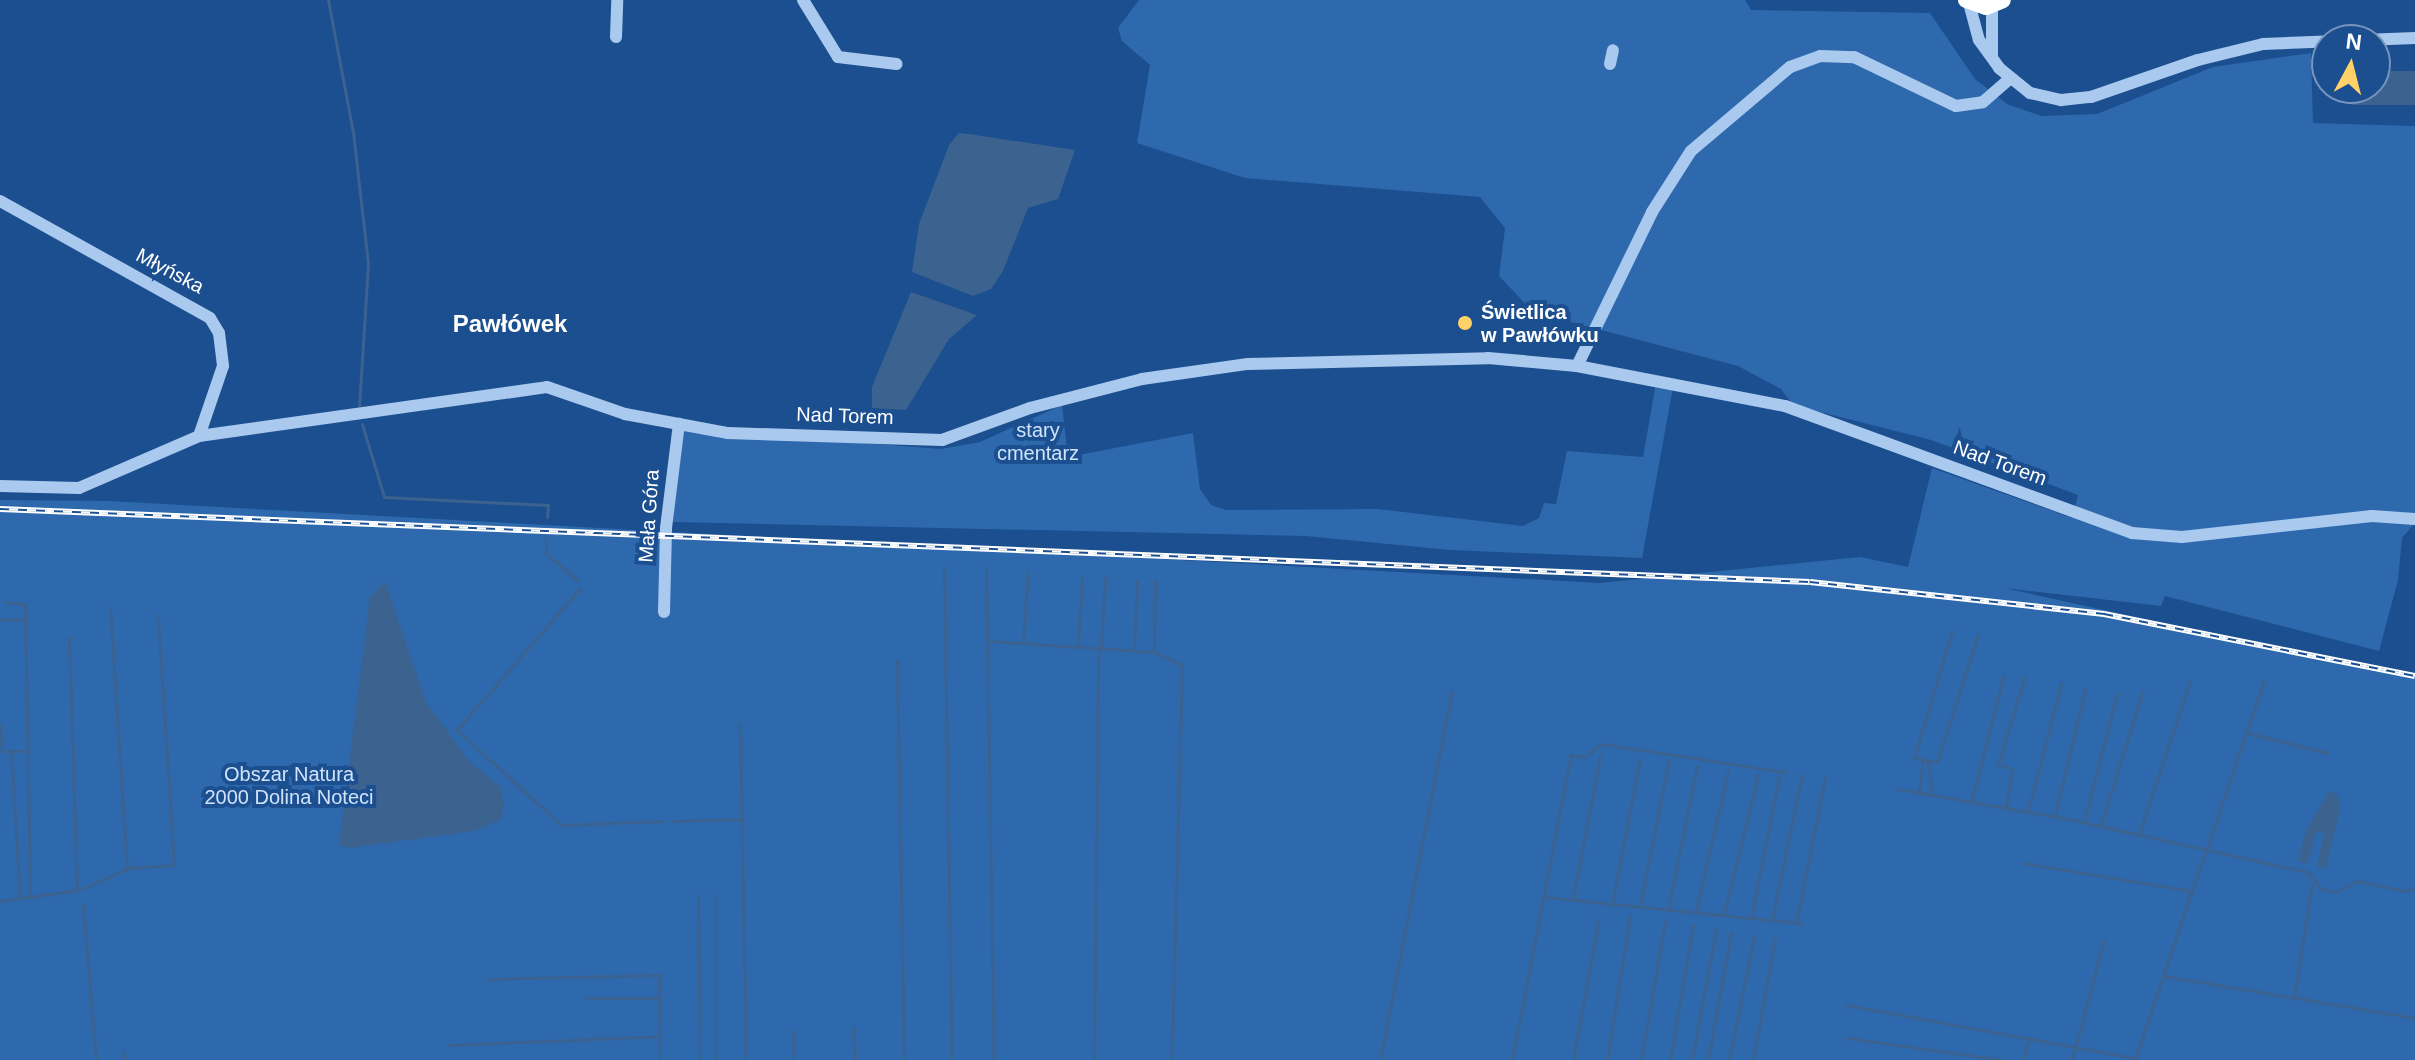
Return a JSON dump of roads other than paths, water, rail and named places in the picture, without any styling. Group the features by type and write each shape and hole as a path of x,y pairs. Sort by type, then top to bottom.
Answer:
{"highway":[{"path":"1967,2 1997,3"}],"street":[{"path":"616,37 617,0"},
{"path":"803,0 838,57 897,64"},
{"path":"1967,2 1979,40 2009,79 2040,97 2071,100 2263,44 2415,38"},
{"path":"1992,57 1997,3"},
{"path":"1610,64 1613,50"},
{"path":"1577,366 1652,212 1691,151 1790,67 1820,56 1854,57 1956,106 1983,102 2009,79"},
{"name":"Młyńska","path":"0,201 210,318 219,333 223,366 199,436"},
{"name":"Nad Torem","path":"0,486 79,488 120,474 199,436 547,387 625,414 728,433 942,440 1030,408 1142,379 1248,364 1488,358 1577,366 1820,416 2132,533 2182,537 2372,516 2415,519"},
{"name":"Mała Góra","path":"664,612 666,528 679,424"}],"waterway":[{"path":"328,0 353,132 368,264 359,406"},
{"path":"362,424 384,497 548,505 547,517"},
{"path":"546,539 546,553 578,581"},
{"path":"944,568 952,1060"},
{"path":"986,568 994,1060"},
{"path":"1023,643 1028,572"},
{"path":"1078,645 1082,577"},
{"path":"1101,648 1105,578"},
{"path":"1134,649 1137,581"},
{"path":"1154,652 1155,581"},
{"path":"580,588 457,730 561,825 664,821"},
{"path":"5,602 25,604 30,897 77,890"},
{"path":"82,889 127,869 110,607"},
{"path":"128,868 174,865 158,615"},
{"path":"0,620 24,619"},
{"path":"1919,793 1923,760 1914,758 1952,631"},
{"path":"1923,760 1937,762 1978,635"},
{"path":"69,637 77,889"},
{"path":"988,641 1154,652 1182,665 1172,1060"},
{"path":"1094,1060 1098,648"},
{"path":"897,660 904,1060"},
{"path":"1971,802 2004,675"},
{"path":"2006,808 2012,769 1998,764 2025,677"},
{"path":"2023,863 2192,891 2264,681"},
{"path":"2139,834 2190,682"},
{"path":"2028,811 2061,683"},
{"path":"2055,816 2085,689"},
{"path":"1380,1060 1452,691"},
{"path":"2101,824 2143,691"},
{"path":"2084,821 2117,693"},
{"path":"740,724 746,1060"},
{"path":"0,725 2,751 27,751"},
{"path":"2247,733 2328,753"},
{"path":"1512,1060 1571,755 1584,757 1602,744 1786,772"},
{"path":"11,751 20,898"},
{"path":"1573,898 1600,756"},
{"path":"1612,904 1640,759"},
{"path":"1640,905 1669,760"},
{"path":"1928,761 1932,795"},
{"path":"1668,910 1697,766"},
{"path":"1696,911 1728,771"},
{"path":"1724,914 1758,774"},
{"path":"1772,920 1802,774"},
{"path":"1751,918 1779,776"},
{"path":"1796,923 1825,778"},
{"path":"1898,789 2068,819 2308,872 2320,888 2335,892 2358,881 2405,891 2415,888"},
{"path":"673,821 741,819"},
{"path":"2294,997 2312,883"},
{"path":"2135,1060 2192,891"},
{"path":"698,895 700,1060"},
{"path":"716,895 716,1060"},
{"path":"0,901 30,897"},
{"path":"1544,897 1801,923"},
{"path":"83,905 96,1060"},
{"path":"1607,1060 1630,916"},
{"path":"1573,1060 1599,918"},
{"path":"1641,1060 1665,922"},
{"path":"1670,1060 1693,925"},
{"path":"1692,1060 1716,929"},
{"path":"1708,1060 1731,933"},
{"path":"1729,1060 1754,937"},
{"path":"1753,1060 1775,939"},
{"path":"2072,1060 2104,940"},
{"path":"488,979 659,975 660,1060"},
{"path":"2164,976 2415,1018"},
{"path":"587,998 659,998"},
{"path":"1846,1005 2136,1058"},
{"path":"853,1028 855,1060"},
{"path":"793,1031 794,1060"},
{"path":"448,1045 659,1036"},
{"path":"1847,1038 2003,1060"},
{"path":"2023,1060 2029,1038"},
{"path":"124,1051 125,1060"}],"railway":[{"path":"0,509 1810,582 2104,614 2415,676"}],"place":[{"name":"Świetlica w Pawłówku","path":"1465,323"}],"district":[{"name":"Pawłówek","path":"510,324"}],"park label":[{"name":"stary cmentarz","path":"1038,442"},
{"name":"Obszar Natura 2000 Dolina Noteci","path":"289,786"}]}
